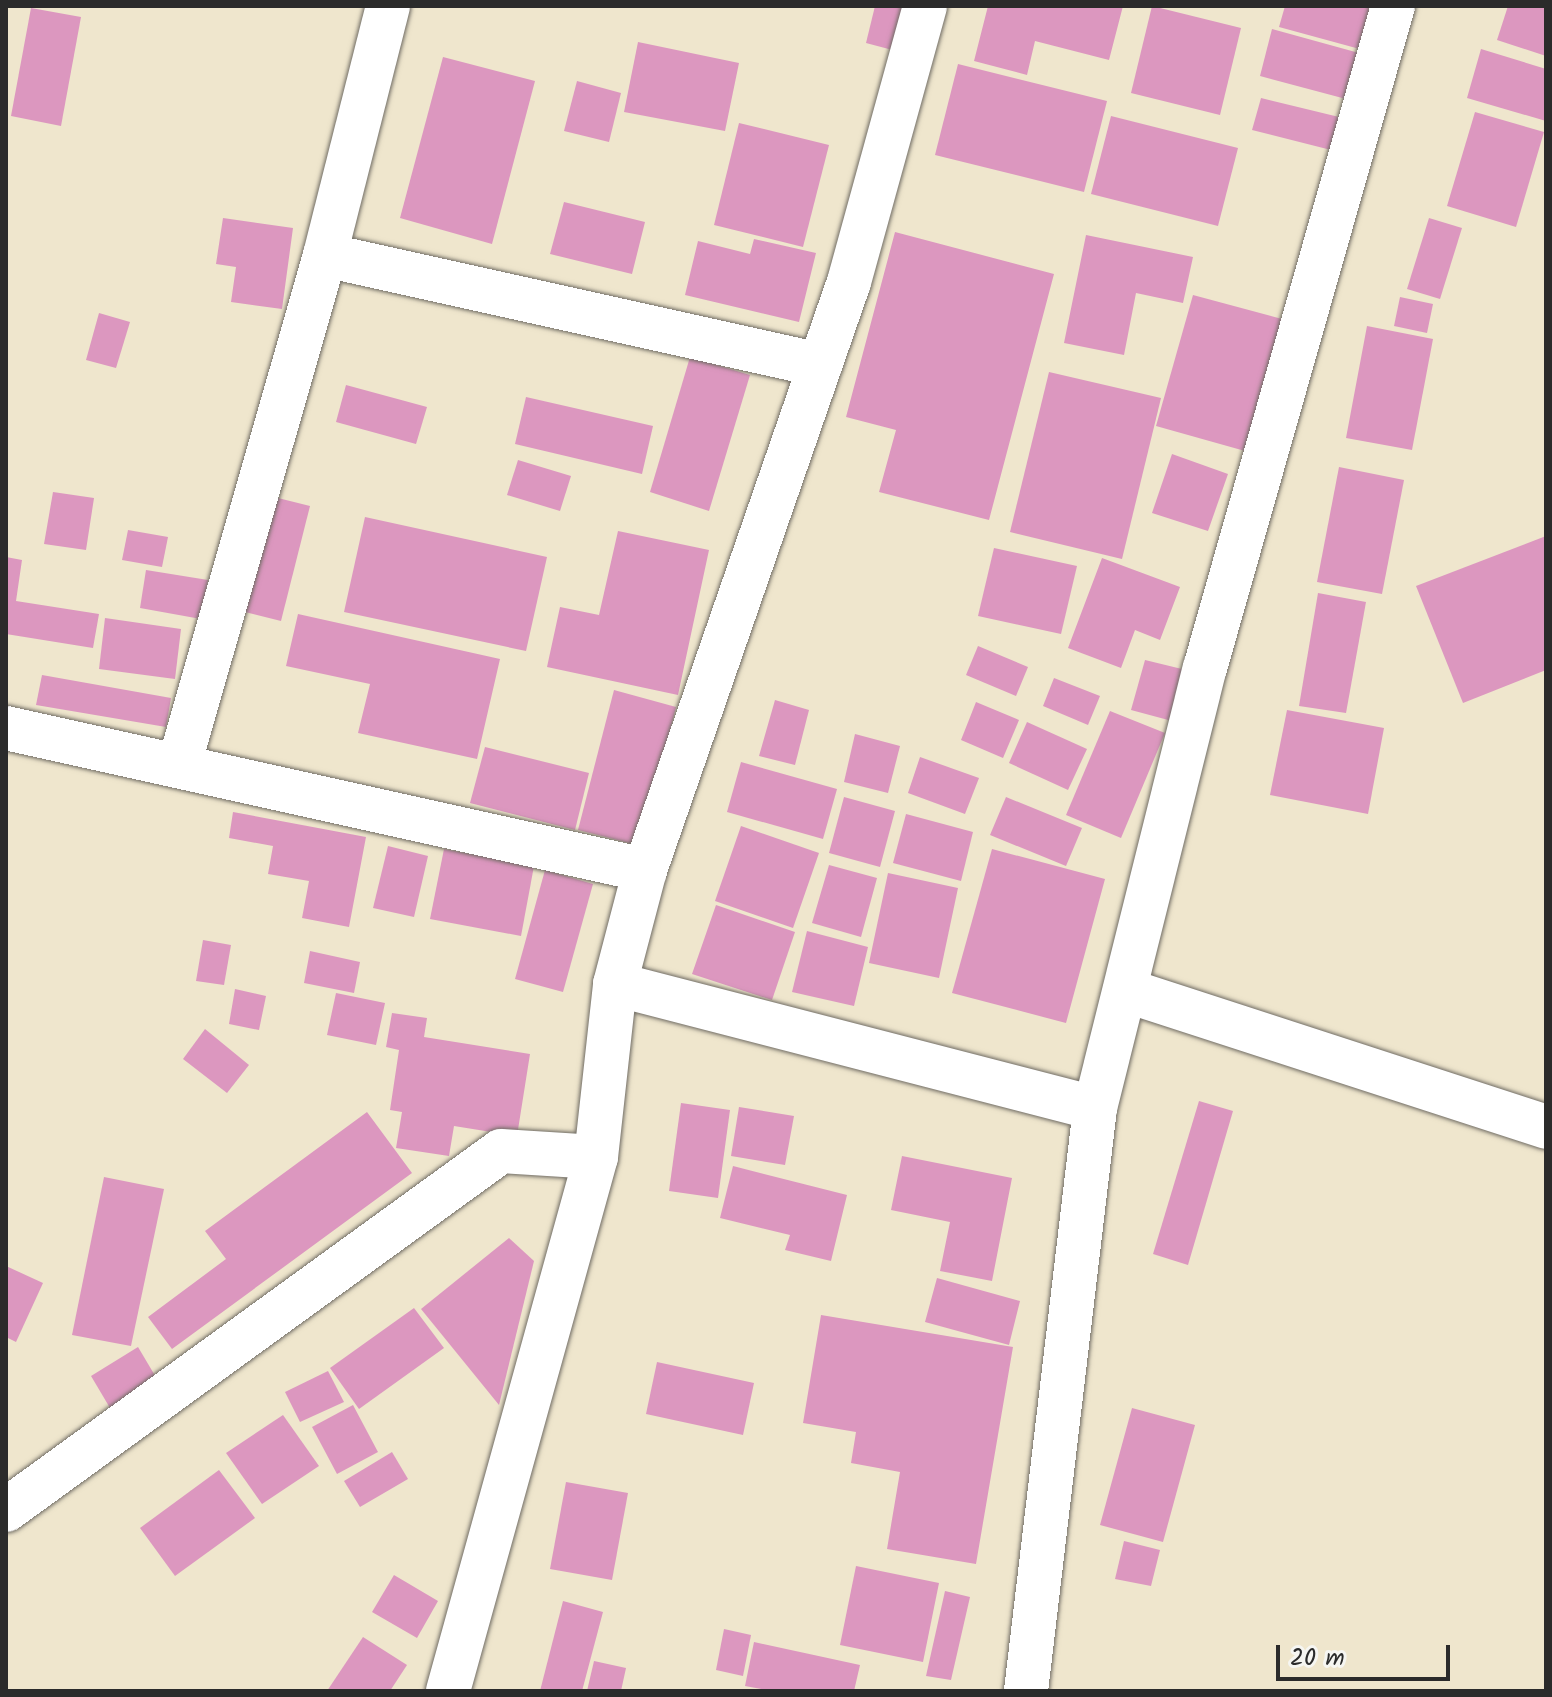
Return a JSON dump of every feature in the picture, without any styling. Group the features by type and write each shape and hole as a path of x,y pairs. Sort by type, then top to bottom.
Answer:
{"street":[{"path":"179,765 325,255 388,6"},
{"path":"448,1691 596,1157 615,984 645,870 849,282 925,6"},
{"path":"1026,1691 1095,1108 1205,668 1393,6"},
{"path":"325,255 820,365"},
{"path":"6,728 645,870"},
{"path":"615,984 1095,1108"},
{"path":"1125,990 1546,1127"},
{"path":"6,1510 501,1151 596,1157"}],"building":[{"path":"875,6 911,6 900,52 866,43"},
{"path":"988,6 1123,6 1109,60 1035,41 1027,75 974,61"},
{"path":"1152,6 1241,28 1220,115 1131,93"},
{"path":"1285,6 1379,6 1367,51 1279,27"},
{"path":"1508,6 1546,6 1546,56 1497,40"},
{"path":"31,8 81,17 61,126 11,116"},
{"path":"1272,29 1359,53 1346,99 1260,76"},
{"path":"638,42 739,63 725,131 624,112"},
{"path":"1481,49 1546,69 1546,121 1467,98"},
{"path":"443,57 535,81 492,244 400,218"},
{"path":"958,64 1107,101 1084,192 935,155"},
{"path":"577,81 621,93 609,142 564,131"},
{"path":"1261,98 1339,117 1331,150 1252,130"},
{"path":"1475,112 1544,132 1516,227 1447,206"},
{"path":"1111,116 1238,148 1218,226 1091,194"},
{"path":"739,123 829,145 803,247 714,225"},
{"path":"564,202 645,222 632,274 550,254"},
{"path":"223,218 293,228 282,309 231,302 236,267 216,264"},
{"path":"1429,218 1462,228 1440,299 1407,289"},
{"path":"895,232 1054,274 989,520 879,492 896,430 846,417"},
{"path":"1086,235 1193,257 1183,303 1136,293 1124,355 1064,343"},
{"path":"754,239 816,253 799,322 685,295 698,241 750,254"},
{"path":"1193,295 1282,319 1245,451 1156,426"},
{"path":"1400,297 1433,304 1427,333 1394,326"},
{"path":"99,313 130,322 116,368 86,360"},
{"path":"1367,326 1433,339 1412,450 1346,438"},
{"path":"690,357 750,375 709,511 650,492"},
{"path":"1049,372 1161,398 1122,559 1010,532"},
{"path":"346,385 427,407 416,444 336,422"},
{"path":"526,397 653,426 642,474 515,444"},
{"path":"1172,454 1228,474 1208,531 1152,513"},
{"path":"518,460 571,476 560,511 507,495"},
{"path":"1339,467 1404,480 1382,594 1317,582"},
{"path":"53,492 94,498 86,550 44,544"},
{"path":"262,494 310,506 281,621 233,609"},
{"path":"365,517 547,557 526,651 344,612"},
{"path":"128,530 168,537 162,567 122,560"},
{"path":"618,531 709,550 678,695 547,667 560,607 599,615"},
{"path":"1546,536 1546,670 1463,703 1416,586"},
{"path":"994,548 1077,566 1061,634 978,616"},
{"path":"6,557 22,560 16,601 99,614 93,648 6,634"},
{"path":"1102,558 1180,587 1160,640 1135,630 1121,668 1068,648"},
{"path":"146,570 208,580 201,619 140,608"},
{"path":"1318,593 1366,602 1346,713 1299,706"},
{"path":"298,614 500,659 477,759 358,733 370,684 286,666"},
{"path":"105,618 181,629 175,679 99,669"},
{"path":"978,646 1028,667 1016,696 966,675"},
{"path":"1145,660 1186,670 1172,721 1131,710"},
{"path":"42,675 171,698 166,727 36,705"},
{"path":"1054,678 1100,696 1088,725 1043,706"},
{"path":"614,690 676,707 641,846 578,830"},
{"path":"775,700 809,710 795,765 759,756"},
{"path":"976,702 1019,720 1003,758 961,740"},
{"path":"1287,710 1384,728 1368,814 1270,795"},
{"path":"1110,711 1165,733 1121,838 1066,815"},
{"path":"1027,722 1087,749 1068,790 1009,763"},
{"path":"855,734 900,746 888,793 844,782"},
{"path":"485,747 589,773 575,830 470,803"},
{"path":"920,757 979,778 965,814 908,793"},
{"path":"741,762 837,789 823,839 727,812"},
{"path":"844,797 895,811 880,867 829,853"},
{"path":"1006,797 1082,828 1066,866 990,835"},
{"path":"233,812 366,837 349,927 302,918 309,881 268,874 273,846 229,838"},
{"path":"906,814 973,832 961,881 893,863"},
{"path":"741,826 819,853 793,928 715,901"},
{"path":"388,846 428,856 414,917 373,908"},
{"path":"444,849 534,866 521,936 430,919"},
{"path":"992,849 1105,879 1066,1023 952,993"},
{"path":"829,865 877,878 861,937 812,923"},
{"path":"545,870 593,884 563,992 515,979"},
{"path":"888,873 958,888 939,978 869,963"},
{"path":"716,905 795,932 772,1000 692,974"},
{"path":"807,931 868,947 854,1006 792,992"},
{"path":"203,940 231,945 224,985 196,981"},
{"path":"310,951 360,962 354,993 304,983"},
{"path":"235,989 266,996 259,1030 229,1024"},
{"path":"336,993 385,1003 376,1045 327,1035"},
{"path":"392,1013 427,1018 424,1037 530,1054 517,1136 454,1126 449,1156 396,1148 402,1112 390,1110 399,1050 386,1047"},
{"path":"205,1029 249,1065 227,1093 183,1059"},
{"path":"1199,1101 1233,1111 1188,1265 1153,1254"},
{"path":"681,1103 730,1110 718,1198 669,1191"},
{"path":"739,1107 794,1116 785,1165 731,1156"},
{"path":"367,1112 412,1173 172,1349 148,1317 226,1259 205,1231"},
{"path":"902,1156 1012,1178 992,1281 940,1271 950,1222 891,1210"},
{"path":"733,1166 847,1195 831,1261 785,1250 790,1235 720,1218"},
{"path":"104,1177 164,1189 131,1346 72,1335"},
{"path":"509,1238 534,1261 499,1405 421,1309"},
{"path":"6,1266 43,1283 16,1342 6,1337"},
{"path":"937,1278 1020,1301 1009,1345 925,1322"},
{"path":"414,1308 444,1348 359,1409 330,1368"},
{"path":"821,1315 1013,1347 976,1564 887,1549 900,1472 851,1463 856,1432 803,1423"},
{"path":"138,1347 157,1379 110,1408 91,1376"},
{"path":"657,1362 754,1383 743,1435 646,1414"},
{"path":"328,1371 344,1402 300,1422 285,1392"},
{"path":"353,1405 378,1452 337,1474 312,1427"},
{"path":"1132,1408 1195,1425 1163,1542 1100,1525"},
{"path":"283,1415 319,1466 262,1504 226,1453"},
{"path":"392,1452 408,1479 360,1507 344,1481"},
{"path":"219,1470 255,1518 175,1576 140,1528"},
{"path":"566,1482 628,1493 612,1580 550,1569"},
{"path":"1124,1541 1160,1550 1151,1586 1115,1579"},
{"path":"856,1566 939,1583 923,1662 840,1645"},
{"path":"394,1575 438,1601 417,1638 372,1612"},
{"path":"945,1591 970,1597 951,1680 926,1676"},
{"path":"563,1601 603,1612 582,1691 540,1691"},
{"path":"724,1629 751,1635 743,1676 716,1670"},
{"path":"363,1637 407,1665 390,1691 327,1691"},
{"path":"754,1642 860,1665 854,1691 772,1691 745,1686"},
{"path":"594,1661 626,1668 621,1691 587,1691"}]}
